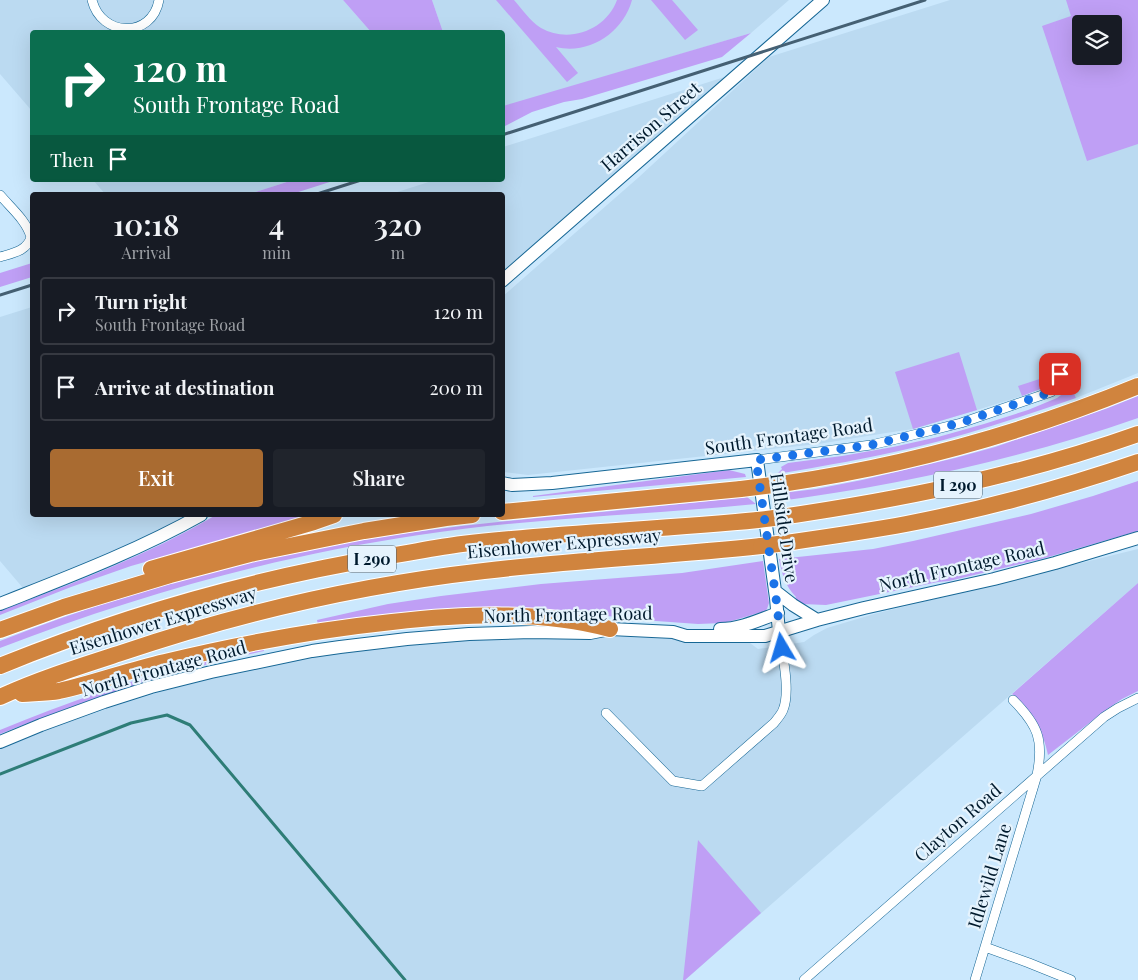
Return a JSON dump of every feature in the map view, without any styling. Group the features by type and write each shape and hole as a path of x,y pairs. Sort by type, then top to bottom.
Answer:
{"highway":[{"path":"505,512 741,489 831,476 893,464 1009,433 1074,411 1138,386"},
{"name":"Eisenhower Expressway","path":"0,666 31,653 173,605 290,575 347,563 461,544 514,538 758,520 885,500 1018,471 1138,434"},
{"name":"Eisenhower Expressway","path":"2,696 67,671 170,637 235,618 314,599 378,586 482,571 556,563 716,551 778,544 881,528 950,515 1017,499 1072,484 1138,462"},
{"path":"64,607 85,590 328,517"},
{"path":"0,630 64,607 170,575 250,554 455,517"},
{"path":"2,696 58,691 154,664 207,652 296,635 375,624 472,616 514,616 547,618 591,624 610,629"}],"main road":[{"name":"Harrison Street","path":"505,278 823,0"},
{"name":"South Frontage Road","path":"505,483 512,485 552,483 756,460"},
{"name":"Hillside Drive","path":"756,460 775,590 779,632"},
{"path":"0,604 106,562 197,517"},
{"name":"North Frontage Road","path":"0,742 132,693 211,672 278,658 407,638 469,634 590,632 610,629 673,632 686,636 765,636 818,620 1056,563 1138,538"},
{"path":"775,590 793,605 818,620"},
{"path":"673,632 728,629 778,613"}],"street":[{"path":"92,0 98,15 105,22 121,30 137,27 144,23 155,11 159,0"},
{"path":"0,195 23,221 30,234"},
{"path":"0,257 21,250 27,246 30,239"},
{"name":"South Frontage Road","path":"756,460 871,445 960,423 1051,392 1059,385 1060,374"},
{"path":"606,713 673,780 702,786 774,723 782,710 786,698 786,680 779,632"},
{"name":"Clayton Road","path":"804,980 1104,717 1138,698"},
{"name":"Idlewild Lane","path":"975,980 1038,775 1041,757 1037,732 1030,720 1013,700"},
{"path":"985,947 1071,980"}],"shaded area":[{"path":"0,0 343,0 369,30 30,30 30,109 0,74"},
{"path":"343,0 432,0 442,30 369,30"},
{"path":"432,0 789,0 751,33 505,107 505,30 442,30"},
{"path":"496,0 514,0 541,28 563,35 585,31 596,26 612,10 617,0 632,0 628,12 621,22 603,39 581,48 568,49 556,47 578,73 567,82"},
{"path":"651,0 672,0 698,30 685,40"},
{"path":"950,0 1138,0 1138,373 1076,398 1068,379 1022,396 913,429 818,444 528,475 505,472 505,294 639,177 769,57"},
{"path":"1066,0 1138,0 1138,144 1087,161 1042,26 1071,16"},
{"path":"751,33 722,57 532,112 505,126 505,105"},
{"path":"731,75 505,272 505,192 397,192 429,182 505,182 505,146"},
{"path":"95,182 287,182 255,192 103,192"},
{"path":"287,182 330,182 298,192 255,192"},
{"path":"30,264 30,278 0,287 0,273"},
{"path":"30,308 30,517 187,517 94,562 23,588 0,561 0,317"},
{"path":"959,352 977,410 913,429 895,372"},
{"path":"1052,375 1053,381 1051,385 1022,396 1018,386"},
{"path":"1068,379 1076,398 1017,418 916,447 777,474 782,469 781,467 788,463 893,447 938,437 1028,410 1057,398 1064,393"},
{"path":"1138,396 1138,418 1093,433 1003,458 911,479 772,502 782,493 816,489 862,480 995,447"},
{"path":"729,470 745,474 746,477 533,497 533,496"},
{"path":"1138,481 1138,531 1045,558 949,581 826,605 802,604 794,600 796,597 784,580 781,570 779,559 873,549 913,541 1031,514"},
{"path":"747,497 756,504 461,529 312,554 259,566 154,595 102,611 0,648 0,641 79,612 160,586 283,555 384,536 445,528"},
{"path":"212,517 303,517 131,566 0,615 0,611 137,556"},
{"path":"1138,549 1138,583 685,980 0,980 0,749 43,731 190,683 296,657 364,647 531,635 715,641 744,640 758,649 804,642 827,628 874,614"},
{"path":"763,561 769,603 767,609 723,623 698,624 582,613 582,615 318,625 317,620 388,604 441,596 541,584 682,573"},
{"path":"1138,583 1138,691 1106,710 1048,755 1043,737 1035,722 1025,707 1012,694"},
{"path":"263,648 264,651 196,667 130,687 0,734 0,730 126,683 203,660"},
{"path":"698,840 761,913 683,980"}],"waterway":[{"path":"0,774 131,723 167,715 190,725 405,980"}],"railway":[{"path":"505,134 925,0"},
{"path":"323,192 355,182"},
{"path":"0,295 30,286"}],"route":[{"path":"782,648 756,460 871,445 960,423 1051,392 1059,385 1060,374"}]}
